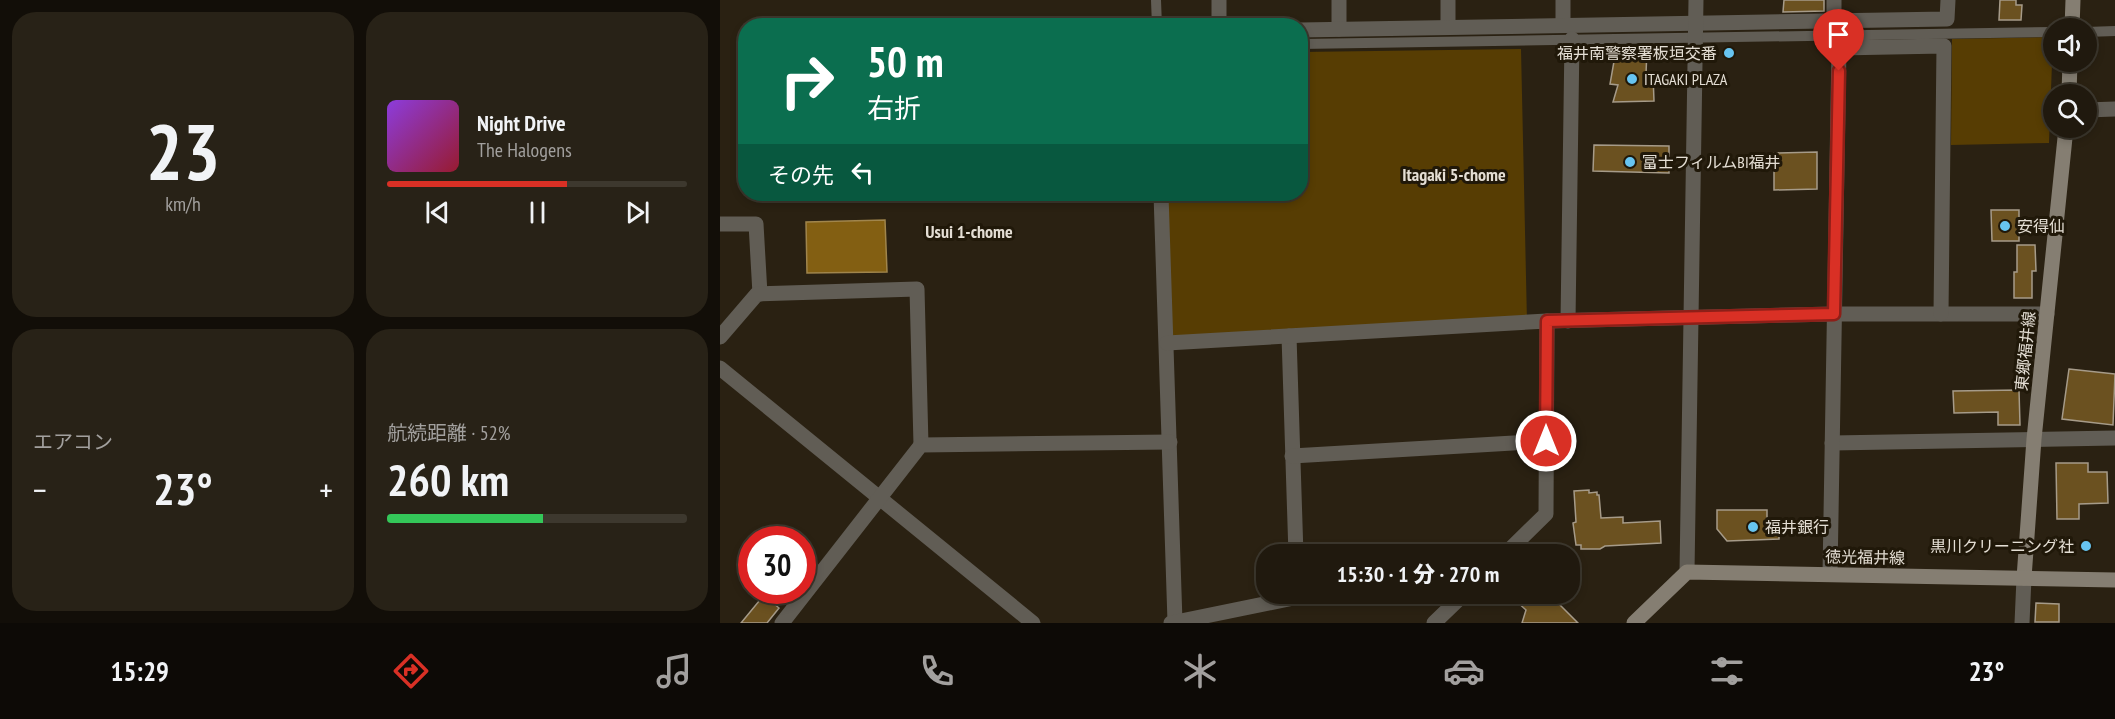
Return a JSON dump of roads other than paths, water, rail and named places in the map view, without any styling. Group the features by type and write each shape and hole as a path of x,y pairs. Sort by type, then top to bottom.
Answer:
{"main road":[{"path":"2072,18 2073,0"},
{"name":"東郷福井線","path":"2024,578 2034,439 2065,138"},
{"path":"1634,623 1687,572"},
{"name":"徳光福井線","path":"1687,572 2115,580"}],"street":[{"path":"1156,0 1157,18"},
{"path":"1219,0 1220,18"},
{"path":"1339,0 1339,29"},
{"path":"1448,0 1448,27"},
{"path":"1563,0 1563,24"},
{"path":"1687,572 1696,0"},
{"path":"1834,0 1834,22"},
{"path":"1308,44 1572,39 1834,22 1947,19 1948,0"},
{"path":"1308,30 1563,24 1696,30 2043,32"},
{"path":"2097,32 2115,31"},
{"path":"1568,321 1572,39"},
{"path":"1830,574 1839,48 1944,46 1941,314"},
{"path":"2097,110 2115,109"},
{"path":"1161,201 1170,442 1173,623 1260,604"},
{"path":"720,224 756,224 760,294"},
{"path":"720,337 757,294 917,289 921,445 782,623"},
{"path":"1167,343 1547,321 1834,314 2047,314"},
{"path":"1515,544 1546,514 1547,321"},
{"path":"1288,336 1296,544"},
{"path":"720,368 1033,623"},
{"path":"1832,443 2115,438"},
{"path":"1292,456 1546,441"},
{"path":"921,445 1170,442"},
{"path":"2022,623 2024,578"},
{"path":"1434,623 1454,604"}],"place":[{"name":"福井南警察署板垣交番","path":"1729,53"},
{"name":"ITAGAKI PLAZA","path":"1632,79"},
{"name":"富士フィルムBI福井","path":"1630,162"},
{"name":"安得仙","path":"2005,226"},
{"name":"福井銀行","path":"1753,527"},
{"name":"黒川クリーニング社","path":"2086,546"}],"district":[{"name":"Itagaki 5-chome","path":"1454,175"},
{"name":"Usui 1-chome","path":"969,232"}]}
